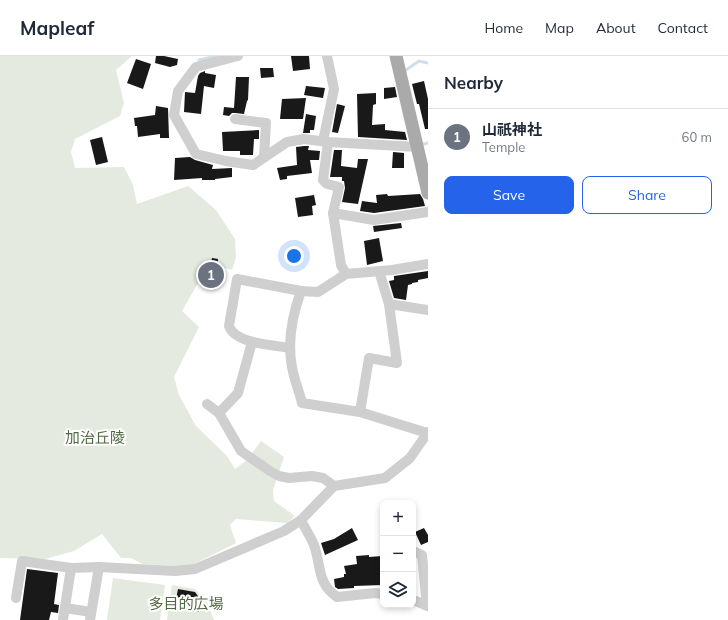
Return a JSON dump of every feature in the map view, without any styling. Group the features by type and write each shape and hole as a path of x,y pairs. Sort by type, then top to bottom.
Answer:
{"main road":[{"path":"396,56 428,192"}],"street":[{"path":"238,56 196,67 178,91 174,115 196,154 253,165 287,142 304,138 325,142 418,147"},
{"path":"328,56 334,89 325,142 323,180 327,184 339,187 333,213 341,265 346,274"},
{"path":"235,119 266,123 264,157"},
{"path":"333,213 374,220 428,212"},
{"path":"290,348 252,342 234,335 229,326 237,279 301,291 318,292 346,274 392,270 428,264"},
{"path":"360,412 370,358 397,363 389,304 379,271"},
{"path":"16,598 22,561 71,568 99,567 175,571 188,570 284,531 301,520 334,486 385,478 410,458 428,432 360,412 302,403 292,367 290,348 294,308 301,291"},
{"path":"389,304 428,310"},
{"path":"219,413 238,393 252,342"},
{"path":"207,404 219,413 241,451 270,471 279,476 289,478 312,476 324,478 334,486"},
{"path":"301,520 315,546 324,585 329,592 337,597 380,594"},
{"path":"416,553 422,556 427,606 416,601"},
{"path":"64,608 91,616 99,567"},
{"path":"63,620 71,568"}],"green space":[{"name":"加治丘陵","path":"0,56 132,56 116,70 124,103 120,116 75,139 71,152 75,168 124,167 133,185 137,204 188,186 216,210 235,239 236,257 232,270 209,264 182,311 199,327 174,377 179,395 196,426 227,456 235,469 247,460 261,441 284,457 273,490 274,501 295,516 287,523 236,519 230,525 236,543 188,567 143,564 131,558 121,558 102,534 74,551 45,559 0,558"},
{"path":"113,578 165,585 160,620 107,620"},
{"name":"多目的広場","path":"172,585 195,589 207,602 214,620 167,620"}],"building":[{"path":"156,56 178,59 177,65 170,67 155,63"},
{"path":"291,56 309,56 310,69 293,71"},
{"path":"136,59 151,64 143,89 127,83"},
{"path":"260,68 273,68 274,77 261,78"},
{"path":"205,71 205,73 216,75 214,88 204,86 201,114 184,112 185,92 195,93 198,76 200,73"},
{"path":"236,77 249,77 248,100 244,114 232,113 229,116 223,115 224,107 234,108"},
{"path":"424,81 428,99 428,129 425,129 412,84"},
{"path":"306,86 325,88 323,98 304,95"},
{"path":"395,87 397,97 384,99 384,88"},
{"path":"376,93 376,104 373,105 372,125 385,124 385,130 405,132 407,140 358,137 357,94"},
{"path":"306,98 303,119 280,119 282,99"},
{"path":"337,104 345,106 338,133 332,132"},
{"path":"156,106 168,108 169,138 160,138 160,134 138,137 137,126 135,126 134,118 155,115"},
{"path":"306,114 316,116 314,130 310,130 310,133 303,133"},
{"path":"259,130 259,139 254,139 253,155 240,155 240,151 223,151 222,132"},
{"path":"102,137 108,162 96,165 90,140"},
{"path":"309,146 308,150 320,151 319,160 310,160 312,173 287,176 287,179 280,180 277,168 297,165 296,147"},
{"path":"334,150 342,150 341,166 357,168 358,159 368,159 358,204 342,202 345,188 344,181 342,181 342,177 330,177"},
{"path":"393,152 404,153 404,168 392,168"},
{"path":"190,157 213,165 212,169 232,168 232,177 215,180 202,180 202,178 174,180 175,158"},
{"path":"387,194 388,196 420,194 425,206 374,213 360,211 362,201 377,203 376,195"},
{"path":"314,195 316,205 312,206 313,215 298,217 295,198"},
{"path":"401,223 402,228 374,232 373,226"},
{"path":"379,238 383,261 367,265 364,241"},
{"path":"212,258 218,259 215,283 207,281"},
{"path":"428,271 428,278 418,280 418,282 408,285 406,300 394,298 389,281 394,280 394,276"},
{"path":"352,528 358,540 325,555 321,543 334,539"},
{"path":"424,528 428,535 428,542 421,545 416,532"},
{"path":"356,556 380,556 380,585 354,586 354,588 338,589 335,587 334,579 344,577 344,574 346,574 344,566 357,564"},
{"path":"27,569 58,573 54,604 59,605 58,613 51,612 49,620 20,620"},
{"path":"178,589 195,592 205,606 198,612 190,601 176,599"}],"waterway":[{"path":"199,60 216,56"},
{"path":"406,70 419,61 428,63"},
{"path":"424,144 428,143"}],"place":[{"name":"山祇神社","path":"211,275"}]}
